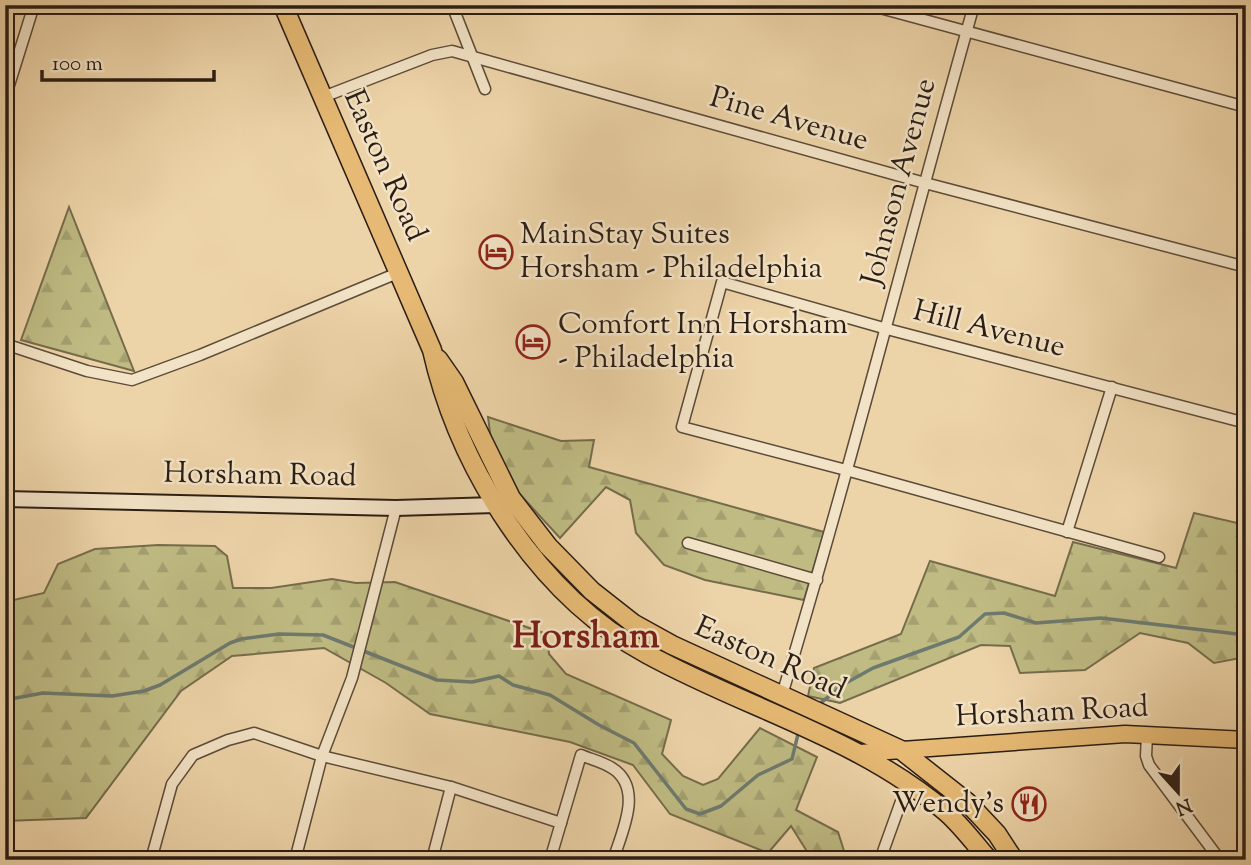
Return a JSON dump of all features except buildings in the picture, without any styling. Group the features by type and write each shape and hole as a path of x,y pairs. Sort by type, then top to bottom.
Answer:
{"highway":[{"name":"Easton Road","path":"284,5 400,272 432,351 441,388 532,555 556,583 594,619 648,655 822,734 908,782 948,814 989,860"},
{"name":"Easton Road","path":"503,502 613,609 672,645 832,716 901,750 967,802 996,834 1014,860"}],"main road":[{"name":"Horsham Road","path":"860,753 1125,734 1246,740"}],"street":[{"path":"5,98 34,5"},
{"path":"452,5 485,89"},
{"path":"869,5 1246,107"},
{"name":"Johnson Avenue","path":"782,695 887,329 974,5"},
{"name":"Pine Avenue","path":"323,97 432,55 452,51 925,183 1246,267"},
{"path":"5,344 100,374 132,380 200,355 400,272"},
{"name":"Hill Avenue","path":"846,470 682,427 722,282 887,329 1246,423"},
{"path":"1068,532 1112,387"},
{"path":"846,470 1159,557"},
{"name":"Horsham Road","path":"5,499 397,508 503,502"},
{"path":"295,860 322,756 352,678 397,508"},
{"path":"688,542 817,580"},
{"path":"151,860 172,784 193,755 228,740 254,733 322,756 451,787 561,823"},
{"path":"1147,735 1146,756 1149,765 1220,860"},
{"path":"550,860 580,755 613,768 627,784 630,803 614,860"},
{"path":"880,860 908,782"},
{"path":"432,860 451,787"}],"green space":[{"path":"69,207 134,371 21,340"},
{"path":"488,417 561,441 594,440 589,467 824,532 804,600 705,580 664,565 636,533 630,500 606,487 560,538 516,490 492,448"},
{"path":"1194,513 1246,525 1246,657 1214,663 1188,643 1140,633 1085,670 1020,673 1010,646 981,645 840,703 808,696 814,668 901,634 930,561 1055,596 1073,542 1176,568"},
{"path":"158,545 215,546 227,556 233,588 271,588 332,579 356,583 395,582 547,634 549,654 566,674 671,720 662,754 683,776 703,785 718,779 760,728 817,757 796,810 838,832 845,854 857,860 809,860 808,853 791,826 768,853 670,814 633,765 570,742 430,714 386,683 324,648 232,656 181,691 86,818 5,821 5,602 44,593 58,564 95,549"}],"waterway":[{"path":"818,705 846,683 873,668 959,637 985,614 1004,613 1036,623 1101,618 1246,635"},
{"path":"5,700 43,693 112,696 144,691 160,685 241,639 279,634 323,635 437,680 472,682 499,676 513,685 550,695 634,743 686,809 700,814 721,806 758,775 792,759 799,730"}],"place":[{"name":"MainStay Suites Horsham - Philadelphia","path":"496,252"},
{"name":"Comfort Inn Horsham - Philadelphia","path":"533,342"},
{"name":"Wendy's","path":"1029,804"}],"district":[{"name":"Horsham","path":"586,638"}]}
